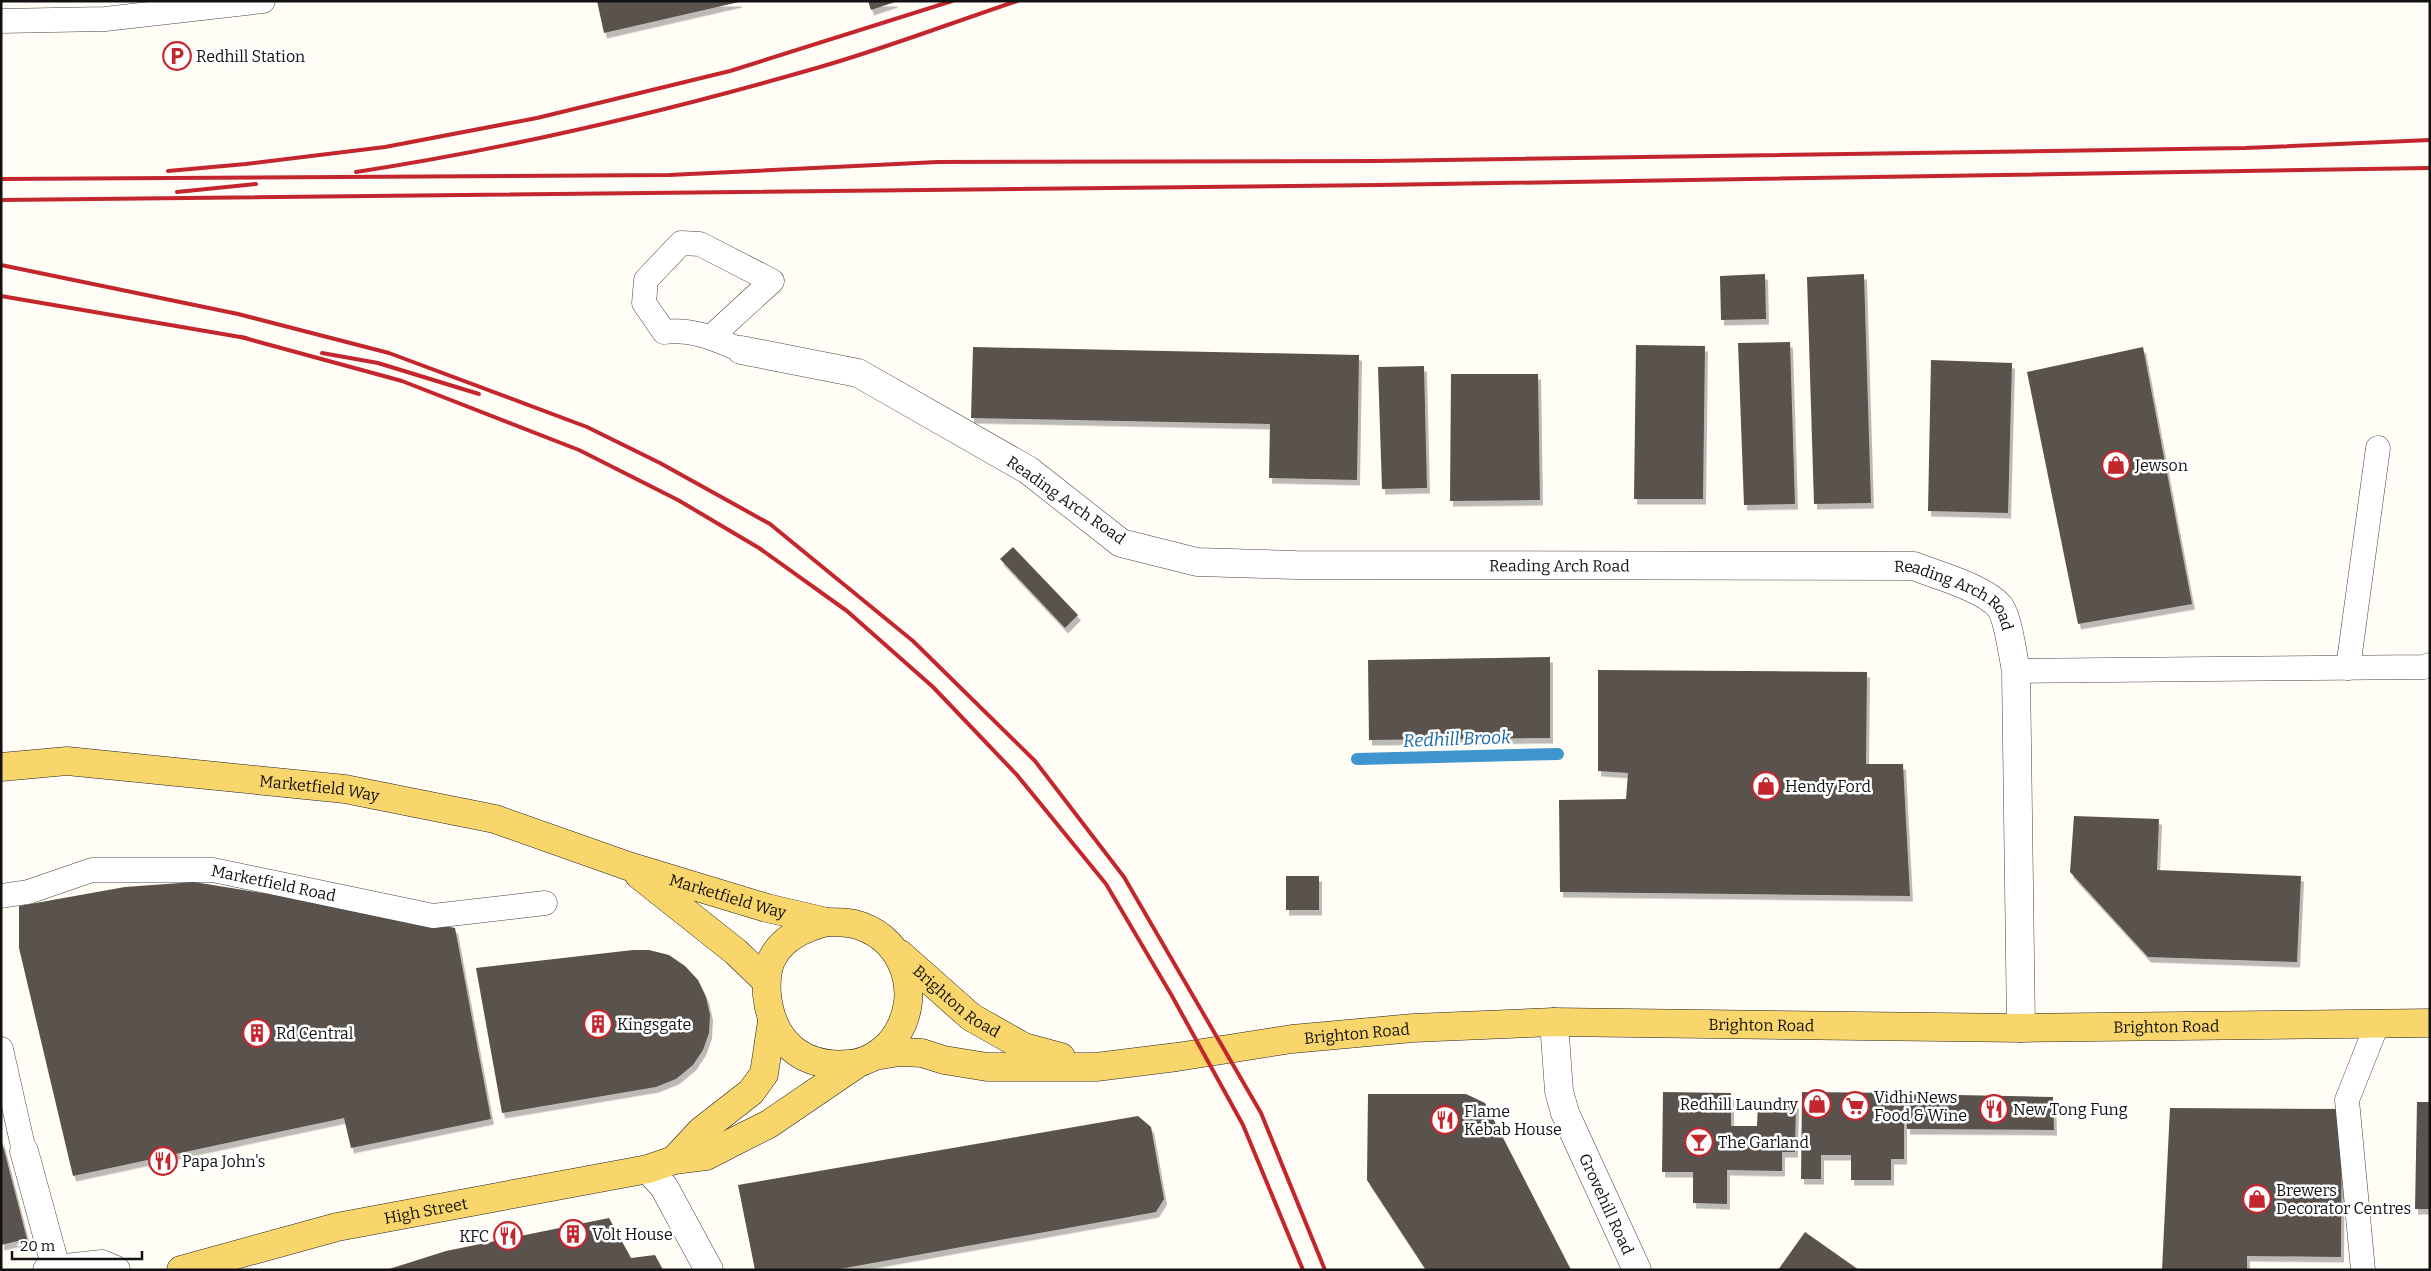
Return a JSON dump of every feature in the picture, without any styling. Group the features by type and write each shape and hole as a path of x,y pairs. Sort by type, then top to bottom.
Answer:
{"main road":[{"name":"Marketfield Way","path":"1,768 67,761 344,790 495,819 628,866 767,908 827,922"},
{"name":"Marketfield Way","path":"628,866 736,952 765,980"},
{"path":"772,1021 765,980 773,955 787,939 810,926 827,922 848,922 862,926 883,938"},
{"name":"Brighton Road","path":"883,938 971,1018 1024,1047 1096,1067"},
{"name":"High Street","path":"181,1270 337,1227 648,1169 674,1160 706,1156 769,1124 893,1040 906,1020 909,1000 908,977 893,947 883,938"},
{"name":"Brighton Road","path":"772,1021 776,1030 794,1051 812,1061 831,1066 899,1052 922,1053 944,1060 987,1067 1096,1067 1177,1057 1292,1038 1413,1028 1554,1022 2021,1028 2378,1022 2430,1023"},
{"name":"High Street","path":"674,1160 701,1131 751,1092 764,1074 772,1021"}],"street":[{"name":"Reading Arch Road","path":"741,350 858,373 1028,470 1121,543 1197,562 1306,565 1914,566 1978,590 2000,608 2009,636 2016,671 2021,1028"},
{"name":"Grovehill Road","path":"1554,1022 1559,1091 1565,1113 1637,1270"},
{"path":"24,1151 51,1269 102,1264 116,1270"},
{"path":"648,1169 664,1187 709,1270"}],"lane":[{"path":"1,21 105,19 263,1"},
{"path":"711,337 772,281 700,244 681,243 646,280 644,303 664,332 680,329 711,337 741,350"},
{"path":"2348,668 2378,448"},
{"path":"2016,671 2424,668 2430,665"},
{"name":"Marketfield Road","path":"1,896 28,892 92,870 213,870 433,916 545,903"},
{"path":"2363,1270 2347,1100 2378,1022"},
{"path":"1,1049 24,1151"}],"building":[{"path":"597,1 739,1 739,2 604,33"},
{"path":"868,1 895,1 895,2 871,10"},
{"path":"1765,274 1766,319 1721,320 1720,276"},
{"path":"1864,274 1871,503 1814,504 1807,277"},
{"path":"1790,342 1795,504 1744,505 1738,343"},
{"path":"1636,345 1705,346 1703,499 1634,499"},
{"path":"973,347 1359,355 1357,480 1269,478 1270,424 971,418"},
{"path":"2143,347 2192,604 2078,624 2027,372"},
{"path":"1931,360 2012,363 2008,513 1928,511"},
{"path":"1424,366 1427,488 1382,489 1378,367"},
{"path":"1451,374 1538,374 1540,500 1450,501"},
{"path":"1013,547 1078,615 1065,628 1000,559"},
{"path":"1550,657 1550,738 1369,740 1368,660"},
{"name":"Hendy Ford","path":"1598,670 1867,672 1866,764 1903,764 1910,896 1560,892 1559,800 1626,799 1628,773 1598,771"},
{"path":"2074,816 2159,819 2157,870 2301,876 2297,962 2148,957 2070,872"},
{"path":"1286,876 1319,876 1319,910 1286,910"},
{"name":"Rd Central","path":"194,882 313,901 455,928 491,1119 351,1148 344,1118 73,1176 19,948 19,906 125,887"},
{"name":"Kingsgate","path":"633,950 649,950 669,955 685,966 698,980 706,997 710,1015 709,1033 703,1050 693,1065 676,1079 656,1087 502,1113 476,968"},
{"path":"1663,1092 1731,1093 1731,1126 1757,1126 1758,1102 1796,1103 1795,1152 1782,1152 1782,1171 1727,1170 1727,1204 1693,1203 1693,1172 1662,1172"},
{"path":"1802,1092 1904,1093 1904,1159 1891,1159 1891,1180 1851,1180 1851,1155 1821,1155 1821,1179 1801,1179"},
{"path":"1368,1094 1466,1094 1485,1103 1571,1270 1426,1270 1367,1180"},
{"path":"1906,1094 2053,1097 2054,1130 1907,1129"},
{"path":"2417,1102 2430,1102 2430,1209 2415,1209"},
{"path":"2170,1108 2342,1109 2341,1257 2247,1256 2247,1270 2162,1270"},
{"path":"1138,1116 1151,1127 1164,1199 1156,1212 834,1270 755,1270 738,1185"},
{"path":"1,1138 27,1239 1,1245"},
{"name":"Volt House","path":"609,1218 631,1258 655,1255 663,1270 386,1270 446,1251"},
{"path":"1805,1232 1859,1270 1778,1270"}],"waterway":[{"name":"Redhill Brook","path":"1357,759 1558,754"}],"railway":[{"path":"168,171 246,164 385,147 537,118 730,71 952,1"},
{"path":"356,172 531,140 705,99 845,60 1017,1"},
{"path":"1,179 669,175 938,162 1378,161 2245,148 2430,140"},
{"path":"1,200 1379,185 2430,168"},
{"path":"177,192 256,184"},
{"path":"1,265 238,314 389,353 587,427 660,463 770,524 913,641 1035,761 1124,877 1261,1113 1325,1270"},
{"path":"1,296 246,338"},
{"path":"241,337 402,381 579,450 678,500 759,548 847,611 933,687 1017,775 1106,884 1172,996 1243,1125 1303,1270"},
{"path":"322,353 378,363 479,394"}],"place":[{"name":"Redhill Station","path":"177,56"},
{"name":"Jewson","path":"2116,465"},
{"name":"Hendy Ford","path":"1766,786"},
{"name":"Kingsgate","path":"598,1024"},
{"name":"Rd Central","path":"257,1033"},
{"name":"Redhill Laundry","path":"1817,1104"},
{"name":"Vidhi News Food & Wine","path":"1855,1106"},
{"name":"New Tong Fung","path":"1994,1109"},
{"name":"Flame Kebab House","path":"1445,1120"},
{"name":"The Garland","path":"1699,1142"},
{"name":"Papa John's","path":"163,1161"},
{"name":"Brewers Decorator Centres","path":"2257,1199"},
{"name":"Volt House","path":"573,1234"},
{"name":"KFC","path":"508,1236"}]}
